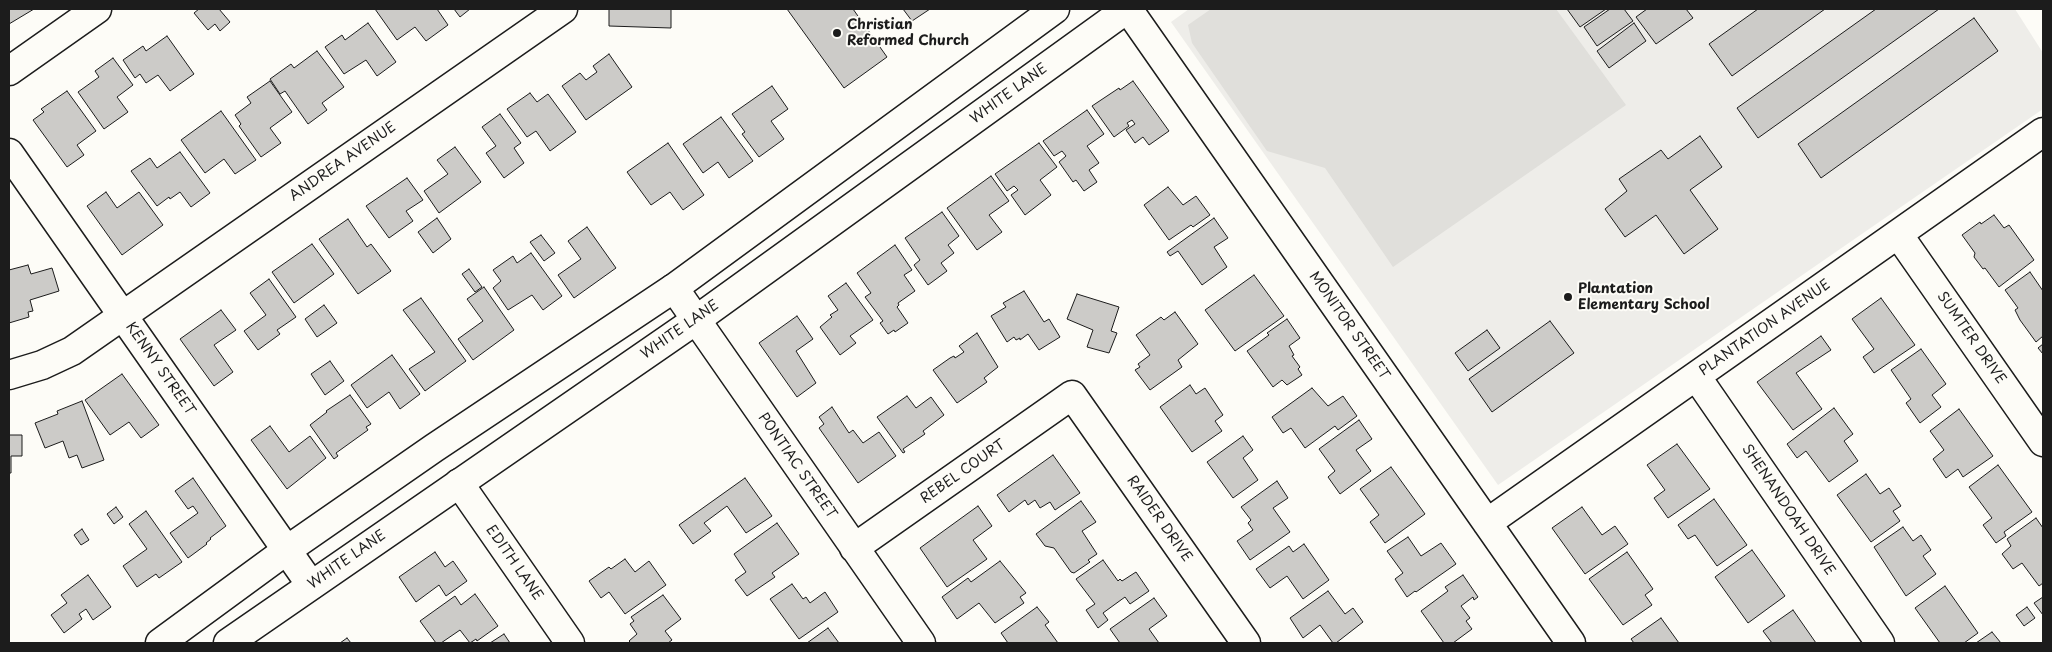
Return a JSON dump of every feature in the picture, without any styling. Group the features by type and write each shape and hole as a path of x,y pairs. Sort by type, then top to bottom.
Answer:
{"street":[{"path":"9,71 98,9"},
{"name":"ANDREA AVENUE","path":"9,375 42,365 72,351 563,9"},
{"path":"160,643 287,550 434,448 674,288 1055,9"},
{"name":"WHITE LANE","path":"228,643 696,320 1128,9"},
{"name":"MONITOR STREET","path":"1128,9 1571,643"},
{"name":"PLANTATION AVENUE","path":"1487,523 2043,132"},
{"name":"KENNY STREET","path":"9,153 311,585"},
{"name":"SUMTER DRIVE","path":"1898,234 2043,442"},
{"name":"PONTIAC STREET","path":"674,288 921,643"},
{"name":"SHENANDOAH DRIVE","path":"1696,376 1880,643"},
{"name":"REBEL COURT","path":"854,548 1072,395"},
{"name":"RAIDER DRIVE","path":"1072,395 1246,643"},
{"name":"EDITH LANE","path":"458,484 570,643"}],"shaded area":[{"name":"Plantation Elementary School","path":"1189,9 2015,9 2043,53 2043,109 1498,485 1171,22"},
{"path":"1211,9 1556,9 1626,105 1393,267 1325,168 1267,151 1192,43 1188,25"}],"building":[{"path":"9,9 34,9 9,24"},
{"path":"199,9 219,9 230,22 220,31 215,24 208,30 194,13"},
{"path":"375,9 437,9 448,25 426,41 415,27 397,40"},
{"path":"454,9 470,9 460,17"},
{"path":"609,9 671,9 671,28 609,26"},
{"name":"Christian Reformed Church","path":"787,9 853,9 887,57 844,88"},
{"path":"903,9 930,9 912,21"},
{"path":"1567,9 1606,9 1580,27"},
{"path":"1610,9 1624,9 1633,21 1597,46 1584,27"},
{"path":"1647,9 1686,9 1693,18 1656,44 1636,17"},
{"path":"1758,9 1825,9 1732,76 1709,44"},
{"path":"1876,9 1939,9 1758,138 1737,108"},
{"path":"1974,18 1998,51 1821,178 1798,144"},
{"path":"368,23 396,62 377,76 366,60 344,74 325,47 342,35 345,40"},
{"path":"1634,23 1646,41 1609,68 1597,51"},
{"path":"167,36 194,74 170,91 158,75 146,83 140,74 135,78 123,60 143,46 146,51"},
{"path":"317,51 344,87 322,103 327,110 308,124 285,91 280,94 270,79 291,64 294,68"},
{"path":"609,54 632,87 586,120 562,86 580,73 586,80 597,72 593,66"},
{"path":"113,58 133,85 117,97 128,112 104,129 78,92 99,77 95,71"},
{"path":"270,81 292,112 270,128 281,143 261,157 239,126 241,124 235,115 251,103 247,97"},
{"path":"1133,81 1169,131 1149,145 1143,137 1135,143 1126,130 1135,124 1132,120 1127,123 1129,126 1114,137 1092,106"},
{"path":"772,86 788,109 771,121 784,139 759,157 742,134 745,132 732,114"},
{"path":"67,91 96,131 77,145 84,155 67,167 33,120 44,112 41,109"},
{"path":"530,93 537,102 548,94 576,132 550,151 536,131 527,137 507,109"},
{"path":"1087,110 1104,134 1087,146 1099,163 1089,170 1097,182 1084,191 1076,180 1073,182 1059,162 1066,156 1062,151 1054,156 1043,141"},
{"path":"221,111 256,160 235,174 224,159 205,173 181,140"},
{"path":"500,114 521,143 514,148 524,163 504,178 486,153 496,146 482,127"},
{"path":"721,117 753,161 729,178 718,162 703,173 683,144"},
{"path":"1700,136 1722,167 1690,190 1718,229 1684,254 1656,215 1625,237 1605,209 1627,191 1619,179 1661,150 1668,159"},
{"path":"668,143 704,195 683,210 670,192 651,205 627,172"},
{"path":"1039,143 1057,167 1040,180 1051,195 1025,215 1011,195 1018,190 1014,186 1007,191 995,174"},
{"path":"455,147 481,182 439,213 424,191 448,174 437,160"},
{"path":"180,152 210,193 191,207 180,192 157,206 131,171 150,158 157,168"},
{"path":"991,176 1009,201 989,215 1002,232 977,250 947,208"},
{"path":"407,178 423,200 406,211 413,221 389,238 366,206"},
{"path":"1168,187 1183,205 1196,196 1210,215 1169,240 1144,205"},
{"path":"106,192 117,208 139,192 163,225 122,255 87,206"},
{"path":"942,212 959,236 948,245 954,253 941,263 947,271 928,285 914,265 920,260 905,238"},
{"path":"1994,215 2004,228 2009,225 2034,260 1999,287 1974,257 1975,253 1962,235"},
{"path":"437,218 451,239 433,253 418,232"},
{"path":"1214,218 1228,238 1214,247 1227,267 1202,285 1178,251 1170,256 1167,252"},
{"path":"348,219 367,247 371,244 391,271 358,294 319,239"},
{"path":"587,227 616,268 574,298 558,275 581,259 568,241"},
{"path":"541,235 555,253 544,261 530,242"},
{"path":"312,244 334,274 294,303 272,272"},
{"path":"895,245 912,270 904,275 915,291 898,303 897,307 908,323 895,332 894,330 888,334 880,323 883,321 865,297 871,293 857,273"},
{"path":"531,253 562,296 543,310 532,295 508,310 493,288 501,281 493,270 513,256 517,263"},
{"path":"28,265 31,274 52,268 59,291 30,300 33,311 28,312 29,317 9,323 9,270"},
{"path":"469,269 482,287 475,292 462,274"},
{"path":"2030,272 2043,291 2043,336 2036,342 2020,320 2015,310 2018,308 2005,290"},
{"path":"1254,275 1284,316 1235,351 1205,310"},
{"path":"269,279 296,317 277,330 280,334 258,350 244,331 266,315 250,293"},
{"path":"846,283 873,320 850,336 856,343 840,355 820,327 832,317 830,315 838,310 828,296"},
{"path":"484,287 514,330 473,360 458,339 483,321 467,299"},
{"path":"1024,291 1044,322 1049,319 1060,337 1039,350 1028,334 1020,340 1020,338 1016,340 1014,337 1007,342 991,316 1006,307 1003,303"},
{"path":"1077,294 1119,307 1111,331 1117,333 1109,353 1087,347 1093,330 1067,319"},
{"path":"421,298 466,361 425,391 409,369 435,352 403,310"},
{"path":"1881,298 1915,345 1874,373 1863,357 1874,349 1852,319"},
{"path":"324,305 337,323 317,337 305,319"},
{"path":"221,310 236,330 214,345 233,372 214,386 180,339"},
{"path":"1175,312 1198,344 1178,360 1182,367 1150,390 1135,370 1140,367 1138,364 1150,355 1136,335 1161,317 1164,320"},
{"path":"797,316 813,339 796,351 816,383 797,397 759,343"},
{"path":"1287,319 1300,338 1289,346 1302,375 1287,385 1282,380 1273,387 1247,351 1269,335 1267,333"},
{"path":"1550,321 1574,353 1492,412 1469,379"},
{"path":"1487,330 1500,348 1468,371 1455,353"},
{"path":"977,333 998,367 984,378 987,382 957,403 933,370 950,358 954,356 955,358 964,352 959,346"},
{"path":"1821,336 1831,350 1796,373 1822,409 1793,430 1757,382"},
{"path":"2043,344 2043,354 2038,348"},
{"path":"1921,349 1946,384 1932,395 1941,407 1920,423 1906,403 1911,399 1891,370"},
{"path":"392,355 420,394 400,409 389,392 367,408 351,385"},
{"path":"330,361 344,381 325,395 311,374"},
{"path":"122,374 159,425 141,438 129,422 110,435 85,400"},
{"path":"1190,385 1196,394 1205,388 1223,415 1215,421 1222,431 1192,452 1160,407"},
{"path":"1312,388 1328,406 1343,396 1357,416 1338,430 1335,426 1305,448 1291,428 1283,433 1272,417"},
{"path":"350,395 371,424 366,427 368,430 336,453 338,456 334,459 310,425 326,411"},
{"path":"907,396 916,408 931,397 944,415 923,431 925,434 903,449 905,452 903,453 877,417"},
{"path":"82,401 104,460 82,468 77,455 69,458 63,441 45,448 35,423 58,414 57,411"},
{"path":"832,407 849,433 853,430 863,443 879,432 896,456 858,483 819,428 824,424 819,417"},
{"path":"1834,408 1853,434 1844,441 1858,461 1829,482 1806,451 1797,458 1787,444"},
{"path":"1959,409 1993,456 1963,477 1958,469 1946,478 1933,459 1944,450 1930,431"},
{"path":"1359,420 1372,439 1356,450 1371,471 1340,494 1328,477 1335,471 1319,449"},
{"path":"270,426 289,452 310,436 326,458 287,489 251,440"},
{"path":"9,435 22,435 22,456 11,456 11,473 9,473"},
{"path":"1243,436 1253,450 1243,458 1258,480 1233,498 1207,462"},
{"path":"1677,444 1710,489 1668,518 1654,498 1665,490 1647,465"},
{"path":"1053,455 1080,493 1055,510 1050,502 1040,508 1035,500 1028,505 1025,500 1009,512 997,495"},
{"path":"1998,465 2032,512 2004,532 2006,536 1996,543 1983,525 1992,518 1969,487"},
{"path":"1391,467 1425,514 1385,543 1370,522 1379,515 1360,489"},
{"path":"1866,474 1880,494 1889,488 1901,506 1893,511 1900,521 1871,542 1837,495"},
{"path":"193,478 226,526 210,538 207,544 188,558 170,533 198,513 193,506 188,509 175,491"},
{"path":"745,478 772,516 746,533 727,506 704,523 711,531 693,544 679,525"},
{"path":"1277,481 1288,498 1273,508 1290,532 1250,560 1237,541 1253,530 1248,523 1251,520 1241,507"},
{"path":"1714,499 1747,545 1717,566 1695,535 1688,539 1678,525"},
{"path":"1081,501 1096,522 1082,531 1097,554 1088,560 1090,562 1074,573 1071,572 1054,548 1045,546 1036,534"},
{"path":"978,506 992,526 973,540 987,559 947,587 920,548"},
{"path":"116,507 123,517 114,524 107,514"},
{"path":"1582,507 1602,535 1615,526 1628,544 1585,574 1552,528"},
{"path":"146,511 182,562 159,578 156,574 137,587 123,566 147,549 129,524"},
{"path":"2036,518 2043,528 2043,583 2039,586 2022,563 2013,569 2002,554 2011,546 2007,539"},
{"path":"777,523 799,554 772,573 775,577 747,596 735,580 746,572 734,554"},
{"path":"1903,527 1913,541 1921,535 1931,550 1923,556 1936,574 1906,596 1874,547"},
{"path":"82,529 89,540 81,545 74,535"},
{"path":"1408,537 1421,556 1441,543 1456,564 1407,597 1395,579 1403,573 1387,551"},
{"path":"1304,544 1329,580 1303,599 1287,576 1270,588 1256,569 1289,546 1293,552"},
{"path":"1752,550 1785,596 1748,623 1715,577"},
{"path":"435,552 445,567 453,561 467,581 446,596 439,585 416,602 399,577"},
{"path":"1627,552 1653,589 1645,595 1652,605 1623,625 1589,579"},
{"path":"625,559 635,572 649,561 666,585 625,614 609,592 601,598 589,581 609,567 611,569"},
{"path":"1103,560 1118,581 1120,579 1122,581 1136,572 1149,591 1130,604 1125,597 1103,613 1108,620 1098,628 1086,610 1095,604 1076,579"},
{"path":"1000,561 1026,593 1020,597 1024,603 995,623 979,603 957,619 942,597 968,578 971,582"},
{"path":"88,575 111,607 93,620 86,609 79,614 82,619 64,633 51,615 67,603 61,595"},
{"path":"1463,575 1478,597 1474,600 1473,597 1461,606 1470,618 1466,621 1472,629 1453,643 1444,643 1421,611 1448,591 1445,587"},
{"path":"792,584 803,599 806,597 810,603 825,592 838,612 799,639 770,599"},
{"path":"1945,586 1978,633 1964,643 1940,643 1915,608"},
{"path":"1328,591 1345,614 1353,608 1363,622 1336,643 1333,643 1320,625 1303,638 1290,618"},
{"path":"475,594 498,626 477,641 476,639 470,643 460,630 441,643 436,643 420,621 455,596 461,605"},
{"path":"663,595 681,619 665,631 672,640 668,643 631,643 629,641 637,634 630,624 634,621 631,617"},
{"path":"2043,597 2043,615 2034,603"},
{"path":"1154,598 1167,616 1149,629 1159,643 1120,643 1110,629"},
{"path":"1037,607 1049,622 1045,625 1058,643 1008,643 1001,633"},
{"path":"2027,607 2035,618 2024,626 2016,615"},
{"path":"1793,610 1816,643 1772,643 1763,631"},
{"path":"1661,618 1679,643 1634,643 1631,639"},
{"path":"828,628 839,643 807,643"},
{"path":"1992,632 2001,643 1976,643"},
{"path":"504,634 510,643 490,643"},
{"path":"347,638 351,643 340,643"}],"place":[{"name":"Christian Reformed Church","path":"837,33"},
{"name":"Plantation Elementary School","path":"1568,297"}]}
